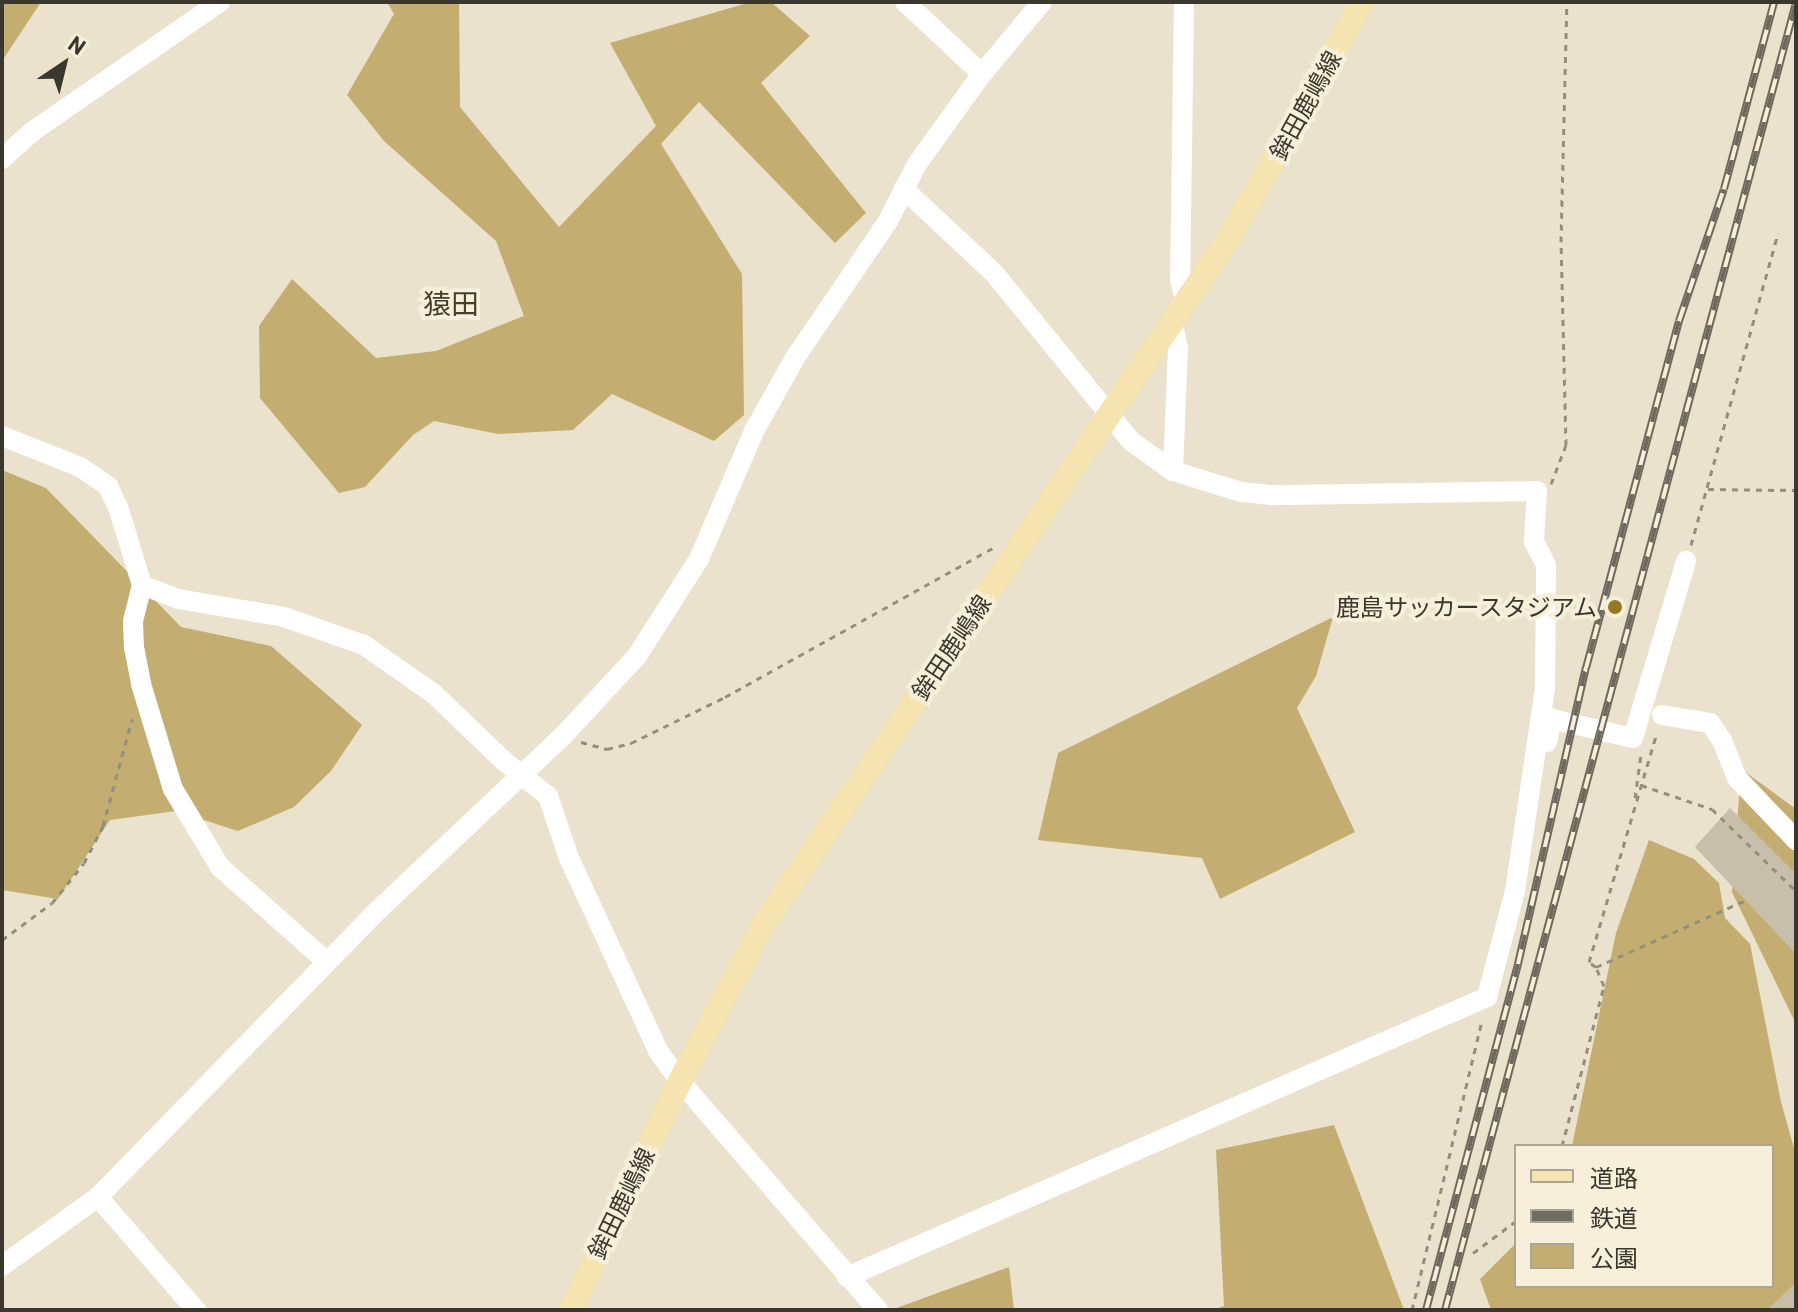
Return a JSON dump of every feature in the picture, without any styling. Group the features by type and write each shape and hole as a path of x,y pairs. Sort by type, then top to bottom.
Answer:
{"main road":[{"name":"鉾田鹿嶋線","path":"571,1310 680,1081 743,960 801,865 1173,325 1272,167 1362,2"}],"street":[{"path":"2,159 33,131 220,2"},
{"path":"905,2 982,74"},
{"path":"2,1266 98,1197 327,962 604,695 660,624 699,559 754,431 795,358 888,221 917,164 982,74 1042,2"},
{"path":"1184,2 1180,279 1186,304"},
{"path":"904,189 995,274 1131,441 1173,471 1241,492 1271,495 1537,491 1534,541 1546,565 1545,689 1515,891"},
{"path":"1173,325 1178,348 1173,471"},
{"path":"2,436 80,467 108,486 119,510 142,585 133,621 134,647 145,699 173,789 220,867 327,962"},
{"path":"847,1277 1487,997 1515,891 1552,719 1633,738 1686,561"},
{"path":"142,585 178,599 284,617 364,645 434,694 548,796 569,858 658,1051 680,1081 878,1310"},
{"path":"1662,715 1710,723 1722,740 1737,778 1796,840"},
{"path":"98,1197 196,1310"}],"path":[{"path":"1537,491 1555,482 1566,445 1561,242 1567,2"},
{"path":"1708,489 1796,490"},
{"path":"562,737 607,749 631,743 725,697 997,546 1021,545"},
{"path":"2,940 52,903 84,863 103,826 133,715"},
{"path":"1633,738 1642,744 1634,805"},
{"path":"1641,785 1712,809 1796,891"},
{"path":"1596,967 1746,900"},
{"path":"1412,1310 1487,997"},
{"path":"1473,1253 1514,1222"}],"green space":[{"path":"2,2 41,2 2,61"},
{"path":"387,2 459,2 460,107 559,227 656,126 610,43 751,2 771,2 810,36 761,83 866,213 835,243 699,102 661,144 742,274 744,415 714,441 612,394 573,430 498,434 434,421 413,435 365,487 339,493 260,398 259,326 292,279 376,358 436,351 524,316 496,241 384,141 347,95 394,14"},
{"path":"2,470 46,488 181,627 271,646 362,725 331,771 294,807 238,831 176,811 110,820 58,899 2,890"},
{"path":"1333,617 1316,676 1297,708 1355,832 1220,899 1202,858 1038,840 1058,753"},
{"path":"1741,769 1796,809 1796,1024 1732,892"},
{"path":"1649,840 1694,859 1719,883 1725,918 1750,944 1781,1102 1796,1155 1796,1310 1491,1310 1480,1279 1514,1245 1514,1288 1774,1288 1774,1144 1572,1144 1616,933"},
{"path":"1334,1125 1404,1310 1213,1310 1224,1306 1216,1150"},
{"path":"1009,1267 1014,1310 891,1310"}],"building":[{"path":"1730,808 1796,874 1796,954 1695,847"},
{"path":"1796,1282 1796,1310 1767,1310"}],"railway":[{"path":"1426,1310 1518,964 1586,668 1679,321 1724,189 1774,2"},
{"path":"1445,1310 1796,3"}],"place":[{"name":"鹿島サッカースタジアム","path":"1615,607"}],"district":[{"name":"猿田","path":"451,303"}]}
